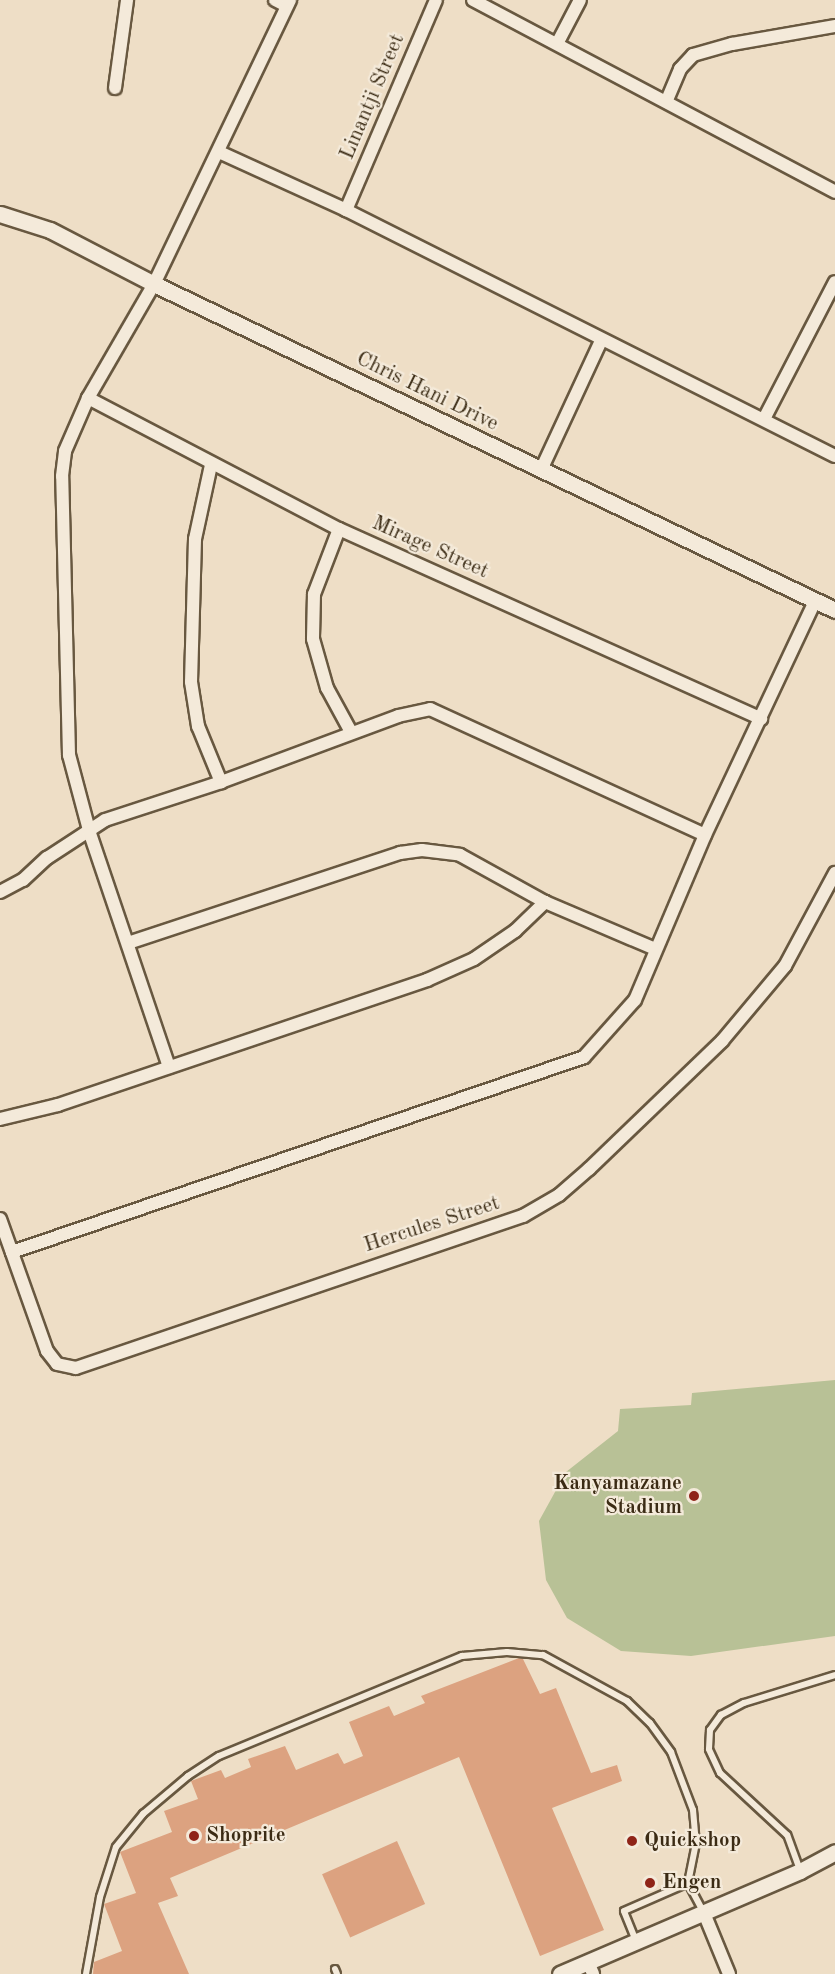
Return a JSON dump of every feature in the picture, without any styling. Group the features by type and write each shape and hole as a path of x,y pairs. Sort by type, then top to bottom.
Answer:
{"street":[{"path":"115,88 127,0"},
{"path":"169,1067 89,830 69,755 61,500 65,452 88,398 153,284 219,152 289,3 275,0"},
{"name":"Linantji Street","path":"346,210 436,0"},
{"path":"473,0 558,42 835,192"},
{"path":"558,42 580,0"},
{"path":"667,100 680,69 693,55 732,44 835,26"},
{"path":"219,152 346,210 835,456"},
{"name":"Chris Hani Drive","path":"0,214 50,230 153,284 835,610"},
{"path":"764,419 835,282"},
{"path":"541,470 601,340"},
{"name":"Mirage Street","path":"88,398 211,465 339,529 761,719"},
{"path":"211,465 195,539 191,682 198,726 221,782"},
{"path":"339,529 314,594 313,639 327,688 351,732"},
{"path":"12,1252 584,1057 634,1000 705,835 815,601"},
{"path":"0,892 23,880 48,858 89,830 124,812 221,782 351,732 417,710 445,713 705,835"},
{"path":"128,943 400,853 422,850 460,855 545,902 656,949"},
{"name":"Hercules Street","path":"0,1219 48,1351 57,1364 76,1368 523,1216 559,1195 589,1169 722,1041 785,966 835,873"},
{"path":"0,1119 58,1105 436,976 482,954 515,931 545,902"},
{"path":"560,1974 590,1968 636,1941 800,1871 835,1852"},
{"path":"704,1913 729,1974"}],"lane":[{"path":"86,1974 109,1864 116,1846 142,1814 219,1756 462,1656 507,1652 543,1655 627,1701 650,1722 671,1752 693,1810 696,1843 688,1883 704,1913"},
{"path":"800,1871 787,1835 720,1773 709,1749 710,1730 721,1714 744,1703 835,1675"},
{"path":"636,1941 624,1911 688,1883"}],"green space":[{"name":"Kanyamazane Stadium","path":"835,1380 835,1636 691,1656 621,1651 567,1618 546,1580 539,1521 566,1472 618,1431 620,1409 691,1405 692,1393"}],"building":[{"path":"519,1658 523,1659 540,1694 556,1688 591,1773 617,1765 622,1781 552,1808 604,1930 540,1956 459,1757 170,1878 178,1896 158,1903 189,1974 93,1974 94,1962 122,1951 104,1904 136,1893 120,1852 172,1832 164,1811 198,1799 191,1781 221,1770 225,1778 251,1767 248,1759 285,1746 296,1770 338,1753 344,1764 363,1756 349,1722 389,1706 394,1716 425,1703 421,1696"},
{"path":"397,1841 425,1904 350,1937 322,1874"}],"place":[{"name":"Kanyamazane Stadium","path":"694,1496"},
{"name":"Shoprite","path":"194,1836"},
{"name":"Quickshop","path":"632,1841"},
{"name":"Engen","path":"650,1883"}]}
